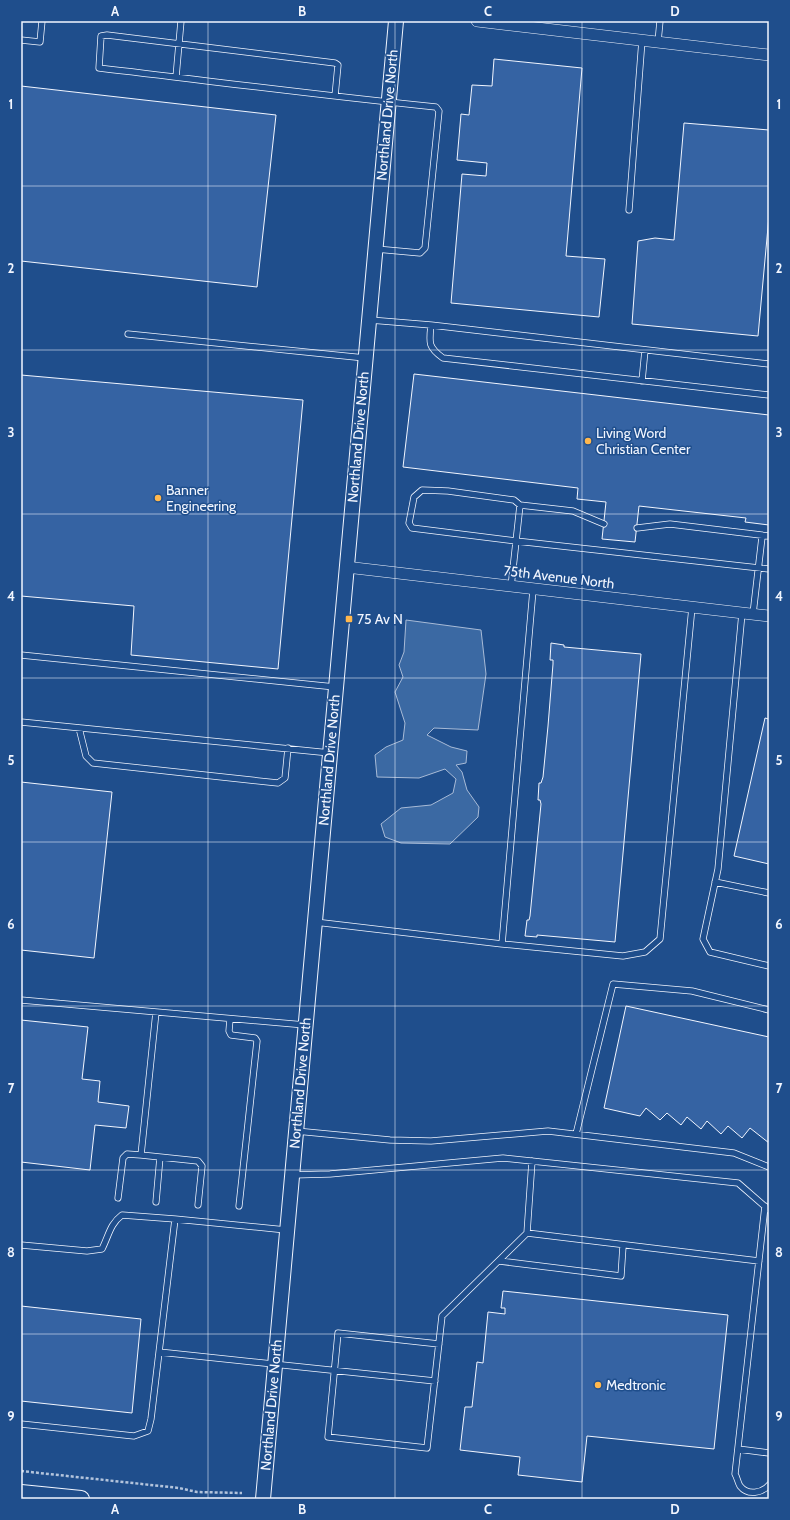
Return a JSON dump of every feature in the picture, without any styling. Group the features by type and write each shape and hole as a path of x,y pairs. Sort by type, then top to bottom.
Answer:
{"main road":[{"path":"21,1493 81,1499"}],"street":[{"name":"Northland Drive North","path":"263,1499 396,21"},
{"path":"478,21 769,55"},
{"name":"75th Avenue North","path":"346,567 533,590 769,616"}],"lane":[{"path":"21,40 40,42 42,21"},
{"path":"176,77 182,21"},
{"path":"658,42 660,21"},
{"path":"335,96 338,65 335,63 107,35 102,36 98,64 99,68 335,96 436,107 439,111 425,248 420,253 375,249"},
{"path":"629,210 642,40"},
{"path":"369,320 431,325 769,364"},
{"path":"431,325 429,342 433,350 443,358 769,395"},
{"path":"128,334 365,358"},
{"path":"642,381 645,350"},
{"path":"604,524 573,511 520,505 514,500 448,491 422,490 414,497 409,523 412,528 769,569"},
{"path":"511,587 520,505"},
{"path":"637,528 670,524 741,532 762,537 769,536"},
{"path":"762,537 758,568 748,613 715,882 703,939 710,952 769,966"},
{"path":"502,944 533,590"},
{"path":"314,922 502,944 623,956 645,952 660,939 692,607"},
{"path":"21,655 336,687"},
{"path":"21,722 330,753"},
{"path":"79,728 86,756 93,763 278,783 285,778 288,748"},
{"path":"715,882 769,893"},
{"path":"576,1134 613,984 692,991 769,1010"},
{"path":"21,1000 305,1025"},
{"path":"141,1155 156,1012"},
{"path":"230,1019 229,1031 231,1035 255,1038 256,1041 239,1206"},
{"path":"296,1131 390,1140 431,1141 548,1131 734,1153 769,1167"},
{"path":"118,1198 123,1158 127,1154 141,1155 198,1161 202,1166 198,1205"},
{"path":"156,1202 160,1157"},
{"path":"292,1175 330,1174 503,1158 738,1183 767,1208 759,1261 735,1474 740,1486 748,1491 758,1492 769,1485"},
{"path":"439,1344 338,1332 328,1437 427,1448 435,1381 439,1344 442,1316 527,1233 532,1161"},
{"path":"21,1245 87,1251 102,1249 109,1235 113,1222 122,1215 287,1230"},
{"path":"21,1424 134,1436 148,1431 151,1419 175,1220"},
{"path":"527,1233 623,1246 759,1261"},
{"path":"499,1261 620,1276 623,1246"},
{"path":"159,1352 435,1381"},
{"path":"738,1449 769,1453"}],"path":[{"path":"21,1471 179,1488 197,1492 242,1493"}],"water":[{"path":"406,620 481,630 486,674 478,730 434,728 427,735 451,747 467,751 466,763 456,765 462,772 467,790 479,807 478,817 450,844 401,843 385,837 381,824 401,808 431,805 453,793 456,779 445,769 419,778 377,777 375,755 386,747 403,740 405,723 395,692 403,677 399,665 404,652"}],"building":[{"path":"494,59 582,68 566,256 605,259 599,317 451,303 462,174 486,176 487,163 457,160 461,114 469,115 472,85 492,86"},
{"path":"21,86 276,115 257,287 21,261"},
{"path":"684,123 769,130 769,216 758,336 632,324 638,241 655,238 674,240"},
{"name":"Living Word Christian Center","path":"414,374 769,415 769,525 745,522 746,518 639,506 635,542 602,539 606,502 577,499 578,488 403,467"},
{"name":"Banner Engineering","path":"21,375 303,400 278,669 131,655 134,606 21,596"},
{"path":"551,643 564,645 564,647 641,654 615,942 537,935 537,937 525,936 527,920 529,920 530,916 541,804 540,800 538,800 539,783 541,783 543,777 548,726 553,664 553,660 550,660"},
{"path":"765,718 769,719 769,864 734,856"},
{"path":"21,782 112,792 94,958 21,950"},
{"path":"626,1006 769,1037 769,1143 750,1128 742,1138 728,1126 721,1134 707,1121 701,1129 687,1117 681,1125 667,1113 660,1120 646,1108 640,1116 604,1108"},
{"path":"21,1020 88,1027 82,1079 100,1081 98,1102 129,1106 126,1128 95,1125 90,1170 21,1162"},
{"name":"Medtronic","path":"503,1291 728,1315 714,1449 587,1436 582,1482 518,1475 520,1457 460,1450 465,1407 472,1407 477,1362 483,1363 488,1312 505,1314 505,1308 501,1308"},
{"path":"21,1306 141,1319 132,1413 21,1401"}],"place":[{"name":"Living Word Christian Center","path":"588,441"},
{"name":"Banner Engineering","path":"158,498"},
{"name":"75 Av N","path":"349,619"},
{"name":"Medtronic","path":"598,1385"}]}
